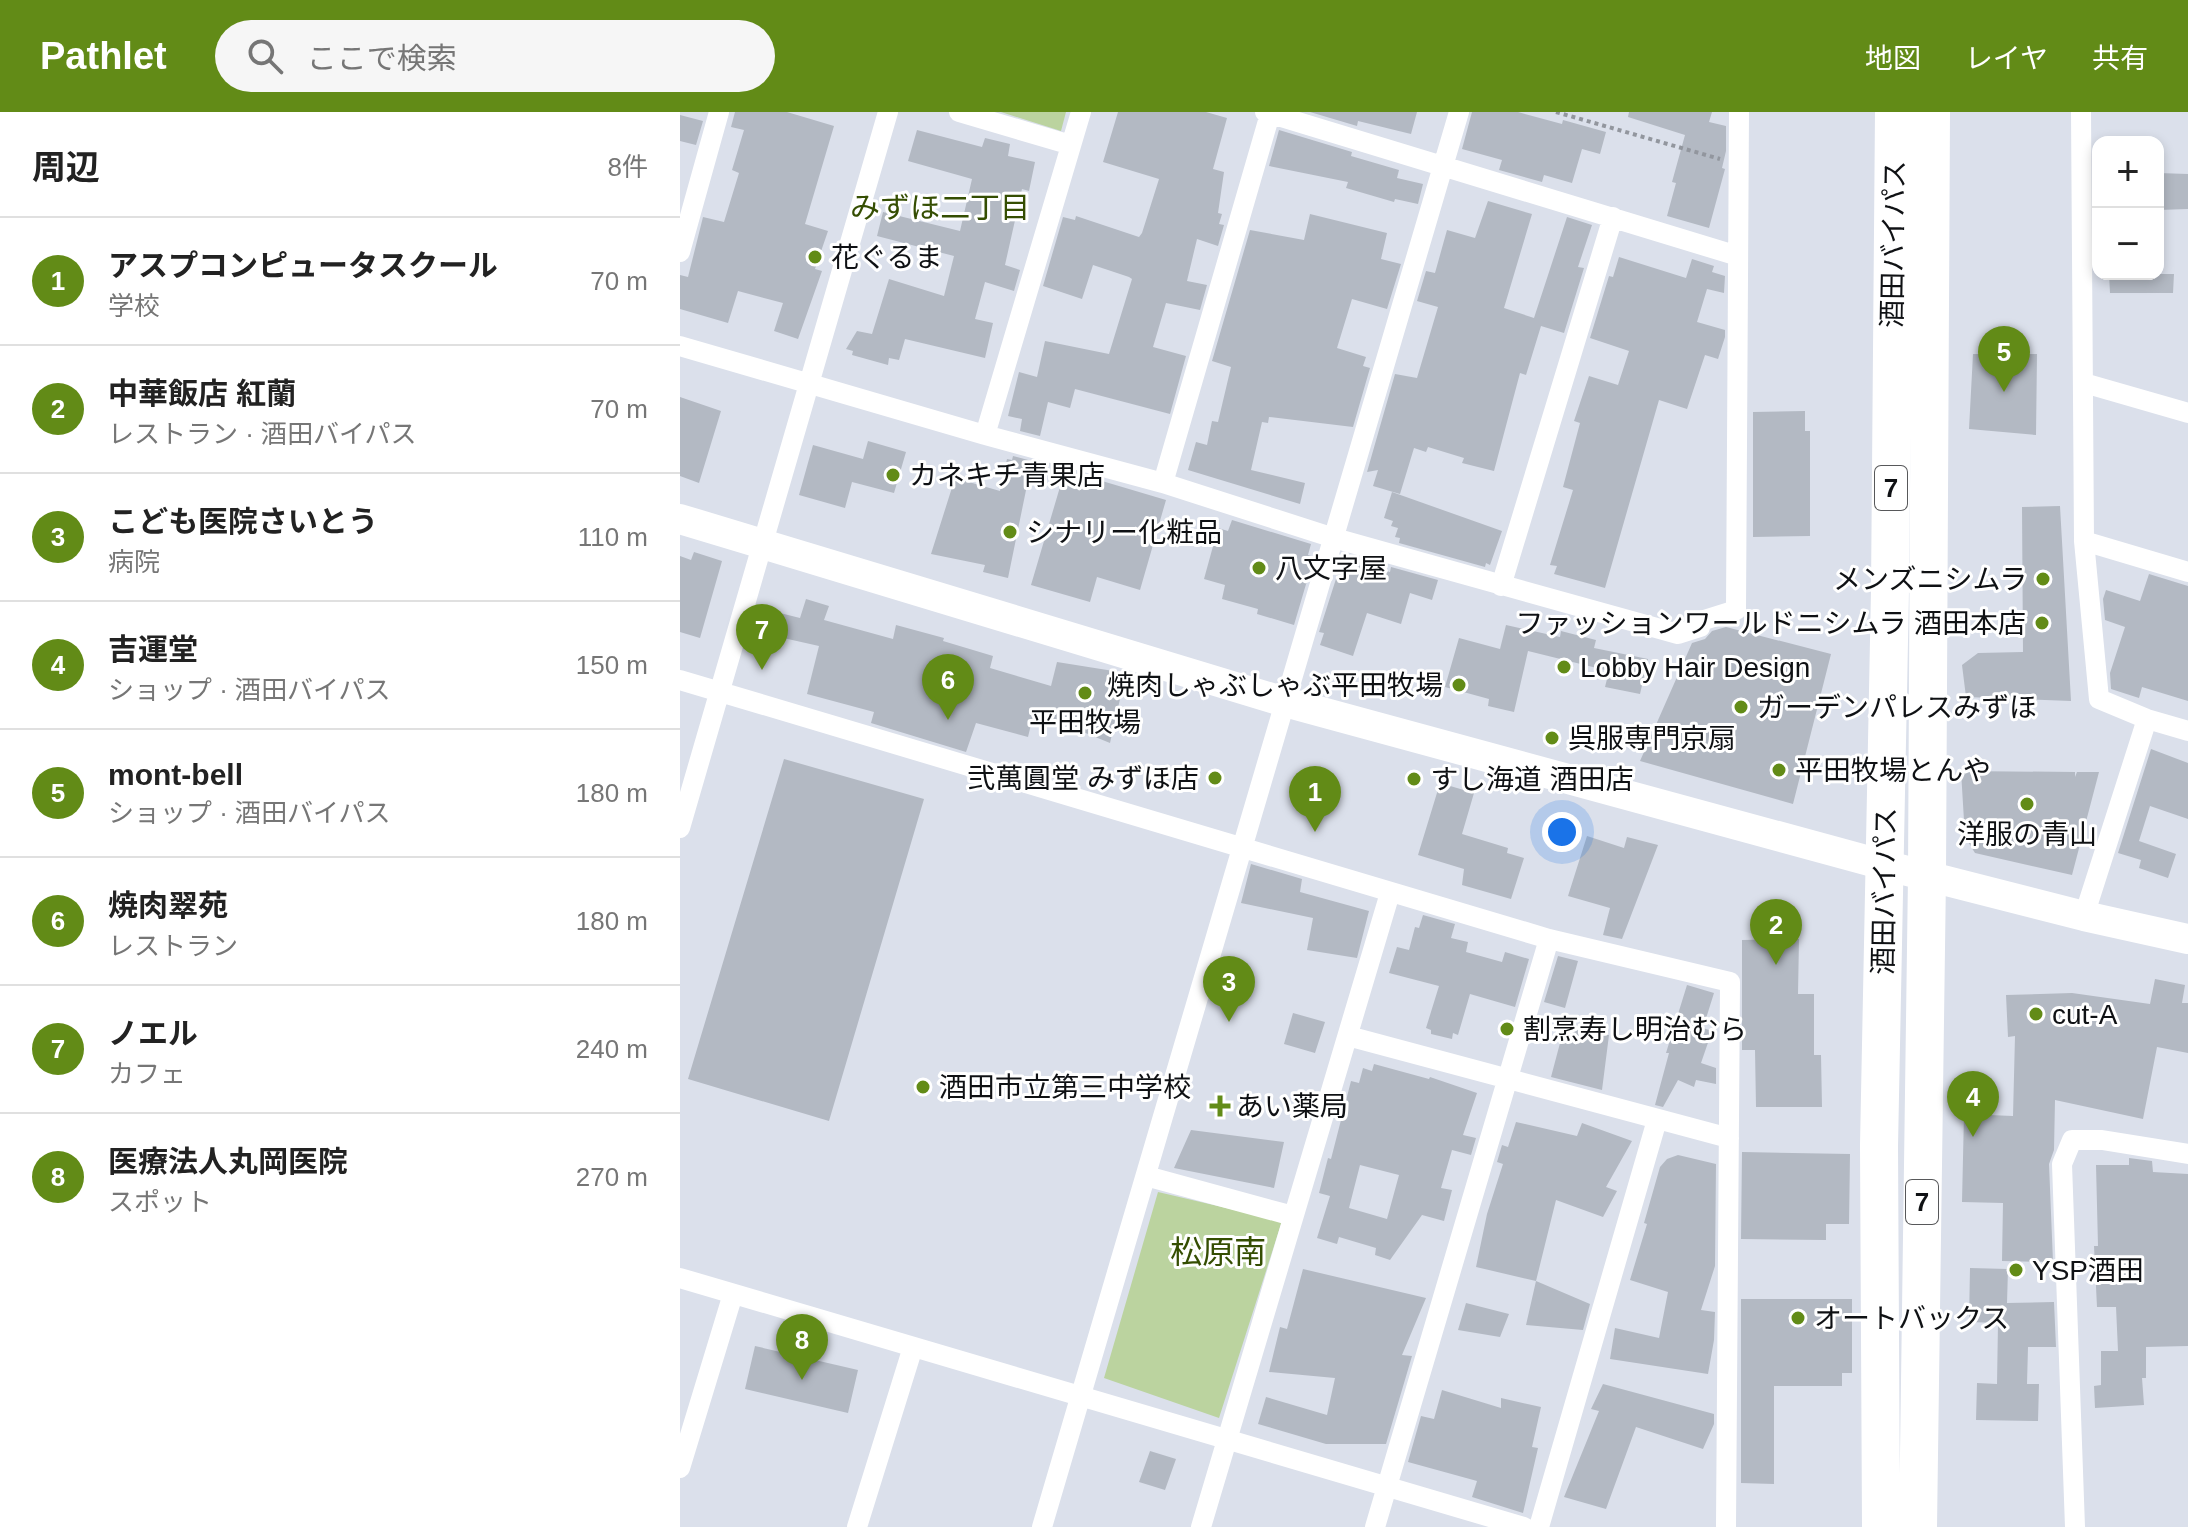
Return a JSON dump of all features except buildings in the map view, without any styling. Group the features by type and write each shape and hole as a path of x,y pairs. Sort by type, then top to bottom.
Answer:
{"highway":[{"name":"酒田バイパス","path":"1881,1527 1879,1146 1894,112"},
{"name":"酒田バイパス","path":"1918,1527 1927,876 1931,112"}],"street":[{"path":"680,252 719,112"},
{"path":"680,828 888,112"},
{"path":"959,112 1071,145"},
{"path":"985,435 1081,112"},
{"path":"1042,1527 1459,112"},
{"path":"680,346 1163,483 1334,538 1678,634 1700,627 1701,621 1736,610 1739,112"},
{"path":"2081,112 2084,541 2099,699 2147,719 2188,731"},
{"path":"1163,483 1267,113 1738,256"},
{"path":"1501,586 1613,217"},
{"path":"2084,383 2188,413"},
{"path":"680,519 1285,702 1884,865 2188,939"},
{"path":"2084,541 2188,572"},
{"path":"680,680 1549,939 1730,982 1726,1527"},
{"path":"2084,916 2147,719"},
{"path":"1201,1527 1390,893"},
{"path":"1375,1527 1549,939"},
{"path":"1348,1036 1729,1138"},
{"path":"1539,1527 1657,1120"},
{"path":"2075,1527 2062,1164 2072,1140 2102,1140 2188,1154"},
{"path":"1146,1176 1293,1216"},
{"path":"680,1278 1524,1527"},
{"path":"680,1468 733,1294"},
{"path":"857,1527 913,1347"}],"path":[{"path":"1556,112 1740,164"}],"green space":[{"path":"1001,112 1066,112 1061,131"},
{"path":"1158,1192 1282,1221 1219,1418 1104,1378"}],"place":[{"name":"花ぐるま","path":"815,257"},
{"name":"mont-bell","path":"2004,392"},
{"name":"カネキチ青果店","path":"893,475"},
{"name":"シナリー化粧品","path":"1010,532"},
{"name":"八文字屋","path":"1259,568"},
{"name":"メンズニシムラ","path":"2043,579"},
{"name":"ファッションワールドニシムラ 酒田本店","path":"2042,623"},
{"name":"Lobby Hair Design","path":"1564,667"},
{"name":"ノエル","path":"762,670"},
{"name":"焼肉しゃぶしゃぶ平田牧場","path":"1459,685"},
{"name":"平田牧場","path":"1085,693"},
{"name":"ガーデンパレスみずほ","path":"1741,707"},
{"name":"焼肉翠苑","path":"948,720"},
{"name":"呉服専門京扇","path":"1552,738"},
{"name":"平田牧場とんや","path":"1779,770"},
{"name":"弐萬圓堂 みずほ店","path":"1215,778"},
{"name":"すし海道 酒田店","path":"1414,779"},
{"name":"洋服の青山","path":"2027,804"},
{"name":"アスプコンピュータスクール","path":"1315,832"},
{"name":"中華飯店 紅蘭","path":"1776,965"},
{"name":"cut-A","path":"2036,1014"},
{"name":"こども医院さいとう","path":"1229,1022"},
{"name":"割烹寿し明治むら","path":"1507,1029"},
{"name":"酒田市立第三中学校","path":"923,1087"},
{"name":"あい薬局","path":"1220,1106"},
{"name":"吉運堂","path":"1973,1137"},
{"name":"YSP酒田","path":"2016,1270"},
{"name":"オートバックス","path":"1798,1318"},
{"name":"医療法人丸岡医院","path":"802,1380"}],"district":[{"name":"みずほ二丁目","path":"940,208"},
{"name":"松原南","path":"1218,1252"}]}
